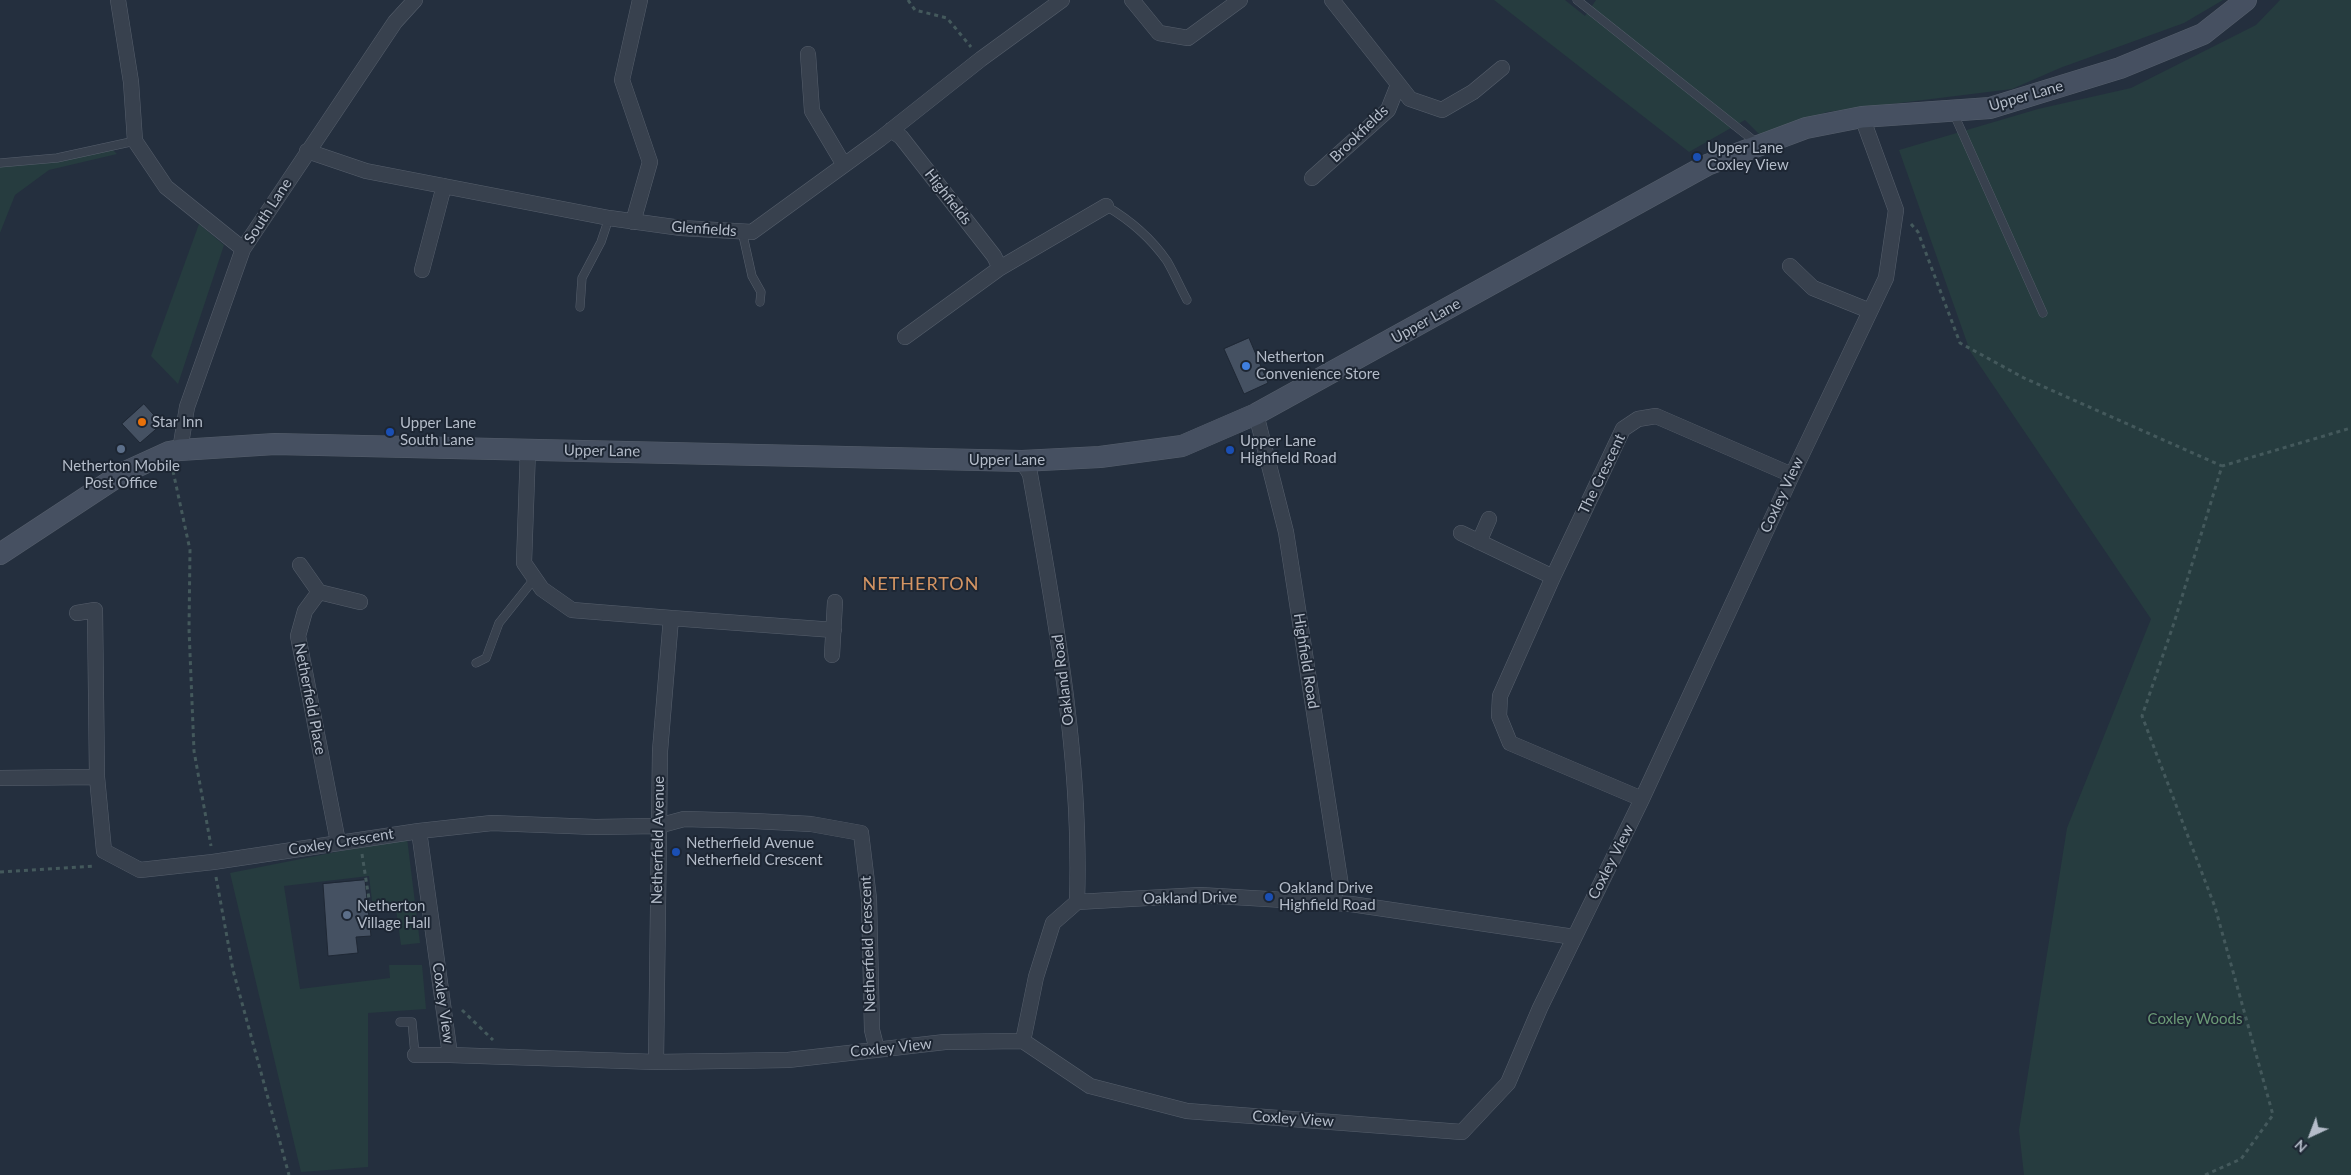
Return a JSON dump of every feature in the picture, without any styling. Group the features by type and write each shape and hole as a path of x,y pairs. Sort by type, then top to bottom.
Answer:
{"main road":[{"name":"Upper Lane","path":"175,451 275,444 1022,462 1100,457 1182,446 1256,414 1707,165 1806,128 1862,117 1990,108 2120,68 2203,34 2246,0"},
{"path":"0,554 123,473 175,451"}],"street":[{"path":"118,0 130,82 135,141 166,187 243,249"},
{"name":"South Lane","path":"175,451 187,407 243,249 395,22 415,0"},
{"path":"632,222 650,162 622,80 640,0"},
{"name":"Glenfields","path":"307,151 366,171 609,218 681,228 752,232 891,130 981,59 1062,0"},
{"path":"1132,0 1159,33 1188,38 1240,0"},
{"path":"1332,0 1398,85 1410,99 1418,103 1442,110 1473,92 1502,68"},
{"path":"808,54 812,111 844,165"},
{"name":"Brookfields","path":"1312,178 1388,110 1398,85"},
{"name":"Coxley View","path":"419,831 450,1055 656,1062 788,1060 945,1042 1023,1041 1090,1086 1187,1111 1462,1132 1508,1083 1574,937 1642,799 1792,475 1886,278 1896,210 1862,117"},
{"name":"Highfields","path":"891,130 901,137 956,206 994,256 1000,268"},
{"path":"422,270 444,186"},
{"path":"905,337 1000,268 1106,206"},
{"path":"1790,266 1813,288 1870,312"},
{"name":"Highfield Road","path":"1256,414 1286,532 1341,886 1324,902"},
{"name":"The Crescent","path":"1642,799 1510,744 1499,716 1500,696 1553,577 1623,429 1638,420 1656,416 1792,475"},
{"path":"528,449 524,563 542,589 572,610 834,630"},
{"name":"Oakland Road","path":"1022,462 1030,474 1060,639 1075,787 1079,853 1077,902"},
{"path":"1478,542 1488,519"},
{"path":"1461,533 1553,577"},
{"path":"300,565 319,592 360,602"},
{"name":"Netherfield Place","path":"319,592 305,611 298,636 338,842"},
{"path":"832,655 835,602"},
{"name":"Coxley Crescent","path":"77,614 95,610 97,777 104,851 140,870 214,862 338,842 492,823 595,827 658,826"},
{"name":"Netherfield Avenue","path":"656,1062 660,751 671,618"},
{"path":"0,778 97,777"},
{"name":"Netherfield Crescent","path":"658,826 684,819 754,821 811,824 861,833 869,899 872,1030 877,1050"},
{"name":"Oakland Drive","path":"1077,902 1200,894 1324,902 1351,904 1574,937"},
{"path":"1023,1041 1036,977 1053,923 1077,902"},
{"path":"415,1055 450,1055"}],"lane":[{"path":"1581,1 1760,145"},
{"path":"1952,110 2043,313"},
{"path":"0,162 57,158 135,141"},
{"path":"1106,206 1122,216 1152,242 1167,262 1187,300"},
{"path":"580,307 582,278 601,242 609,218"},
{"path":"742,231 752,276 761,292 760,302"},
{"path":"476,663 486,658 499,623 535,578"},
{"path":"400,1022 412,1022 415,1055"}],"path":[{"path":"908,0 915,10 947,18 981,59"},
{"path":"1896,210 1918,232 1960,343 2033,382 2222,466 2351,428"},
{"path":"175,451 190,550 189,629 194,751 233,970 288,1175"},
{"path":"2205,1175 2241,1158 2273,1115 2215,907 2142,716 2174,623 2222,466"},
{"path":"360,839 371,912"},
{"path":"0,872 94,866"},
{"path":"441,991 511,1057"}],"green space":[{"path":"1494,0 1565,0 1585,16 1596,0 2223,0 2184,23 2060,68 2012,89 1827,112 1760,135 1745,120 1689,152"},
{"name":"Coxley Woods","path":"2280,0 2351,0 2351,1175 2024,1175 2019,1130 2067,828 2151,619 1970,351 1899,150 2038,109 2131,88 2256,25"},
{"path":"110,147 117,154 49,170 15,195 0,233 0,161"},
{"path":"199,224 224,245 178,384 151,356"},
{"path":"407,838 420,943 401,945 396,909 373,909 369,876 284,886 300,989 390,978 389,965 422,965 426,1009 368,1013 368,1167 301,1172 230,873"}],"building":[{"name":"Netherton Convenience Store","path":"1249,338 1268,383 1244,394 1224,349"},
{"name":"Star Inn","path":"144,404 162,424 140,443 122,424"},
{"name":"Netherton Village Hall","path":"365,880 371,936 356,937 358,953 328,956 323,884"}],"place":[{"name":"Upper Lane Coxley View","path":"1697,157"},
{"name":"Netherton Convenience Store","path":"1246,366"},
{"name":"Star Inn","path":"142,422"},
{"name":"Upper Lane South Lane","path":"390,432"},
{"name":"Netherton Mobile Post Office","path":"121,449"},
{"name":"Upper Lane Highfield Road","path":"1230,450"},
{"name":"Netherfield Avenue Netherfield Crescent","path":"676,852"},
{"name":"Oakland Drive Highfield Road","path":"1269,897"},
{"name":"Netherton Village Hall","path":"347,915"}],"district":[{"name":"NETHERTON","path":"921,584"}]}
